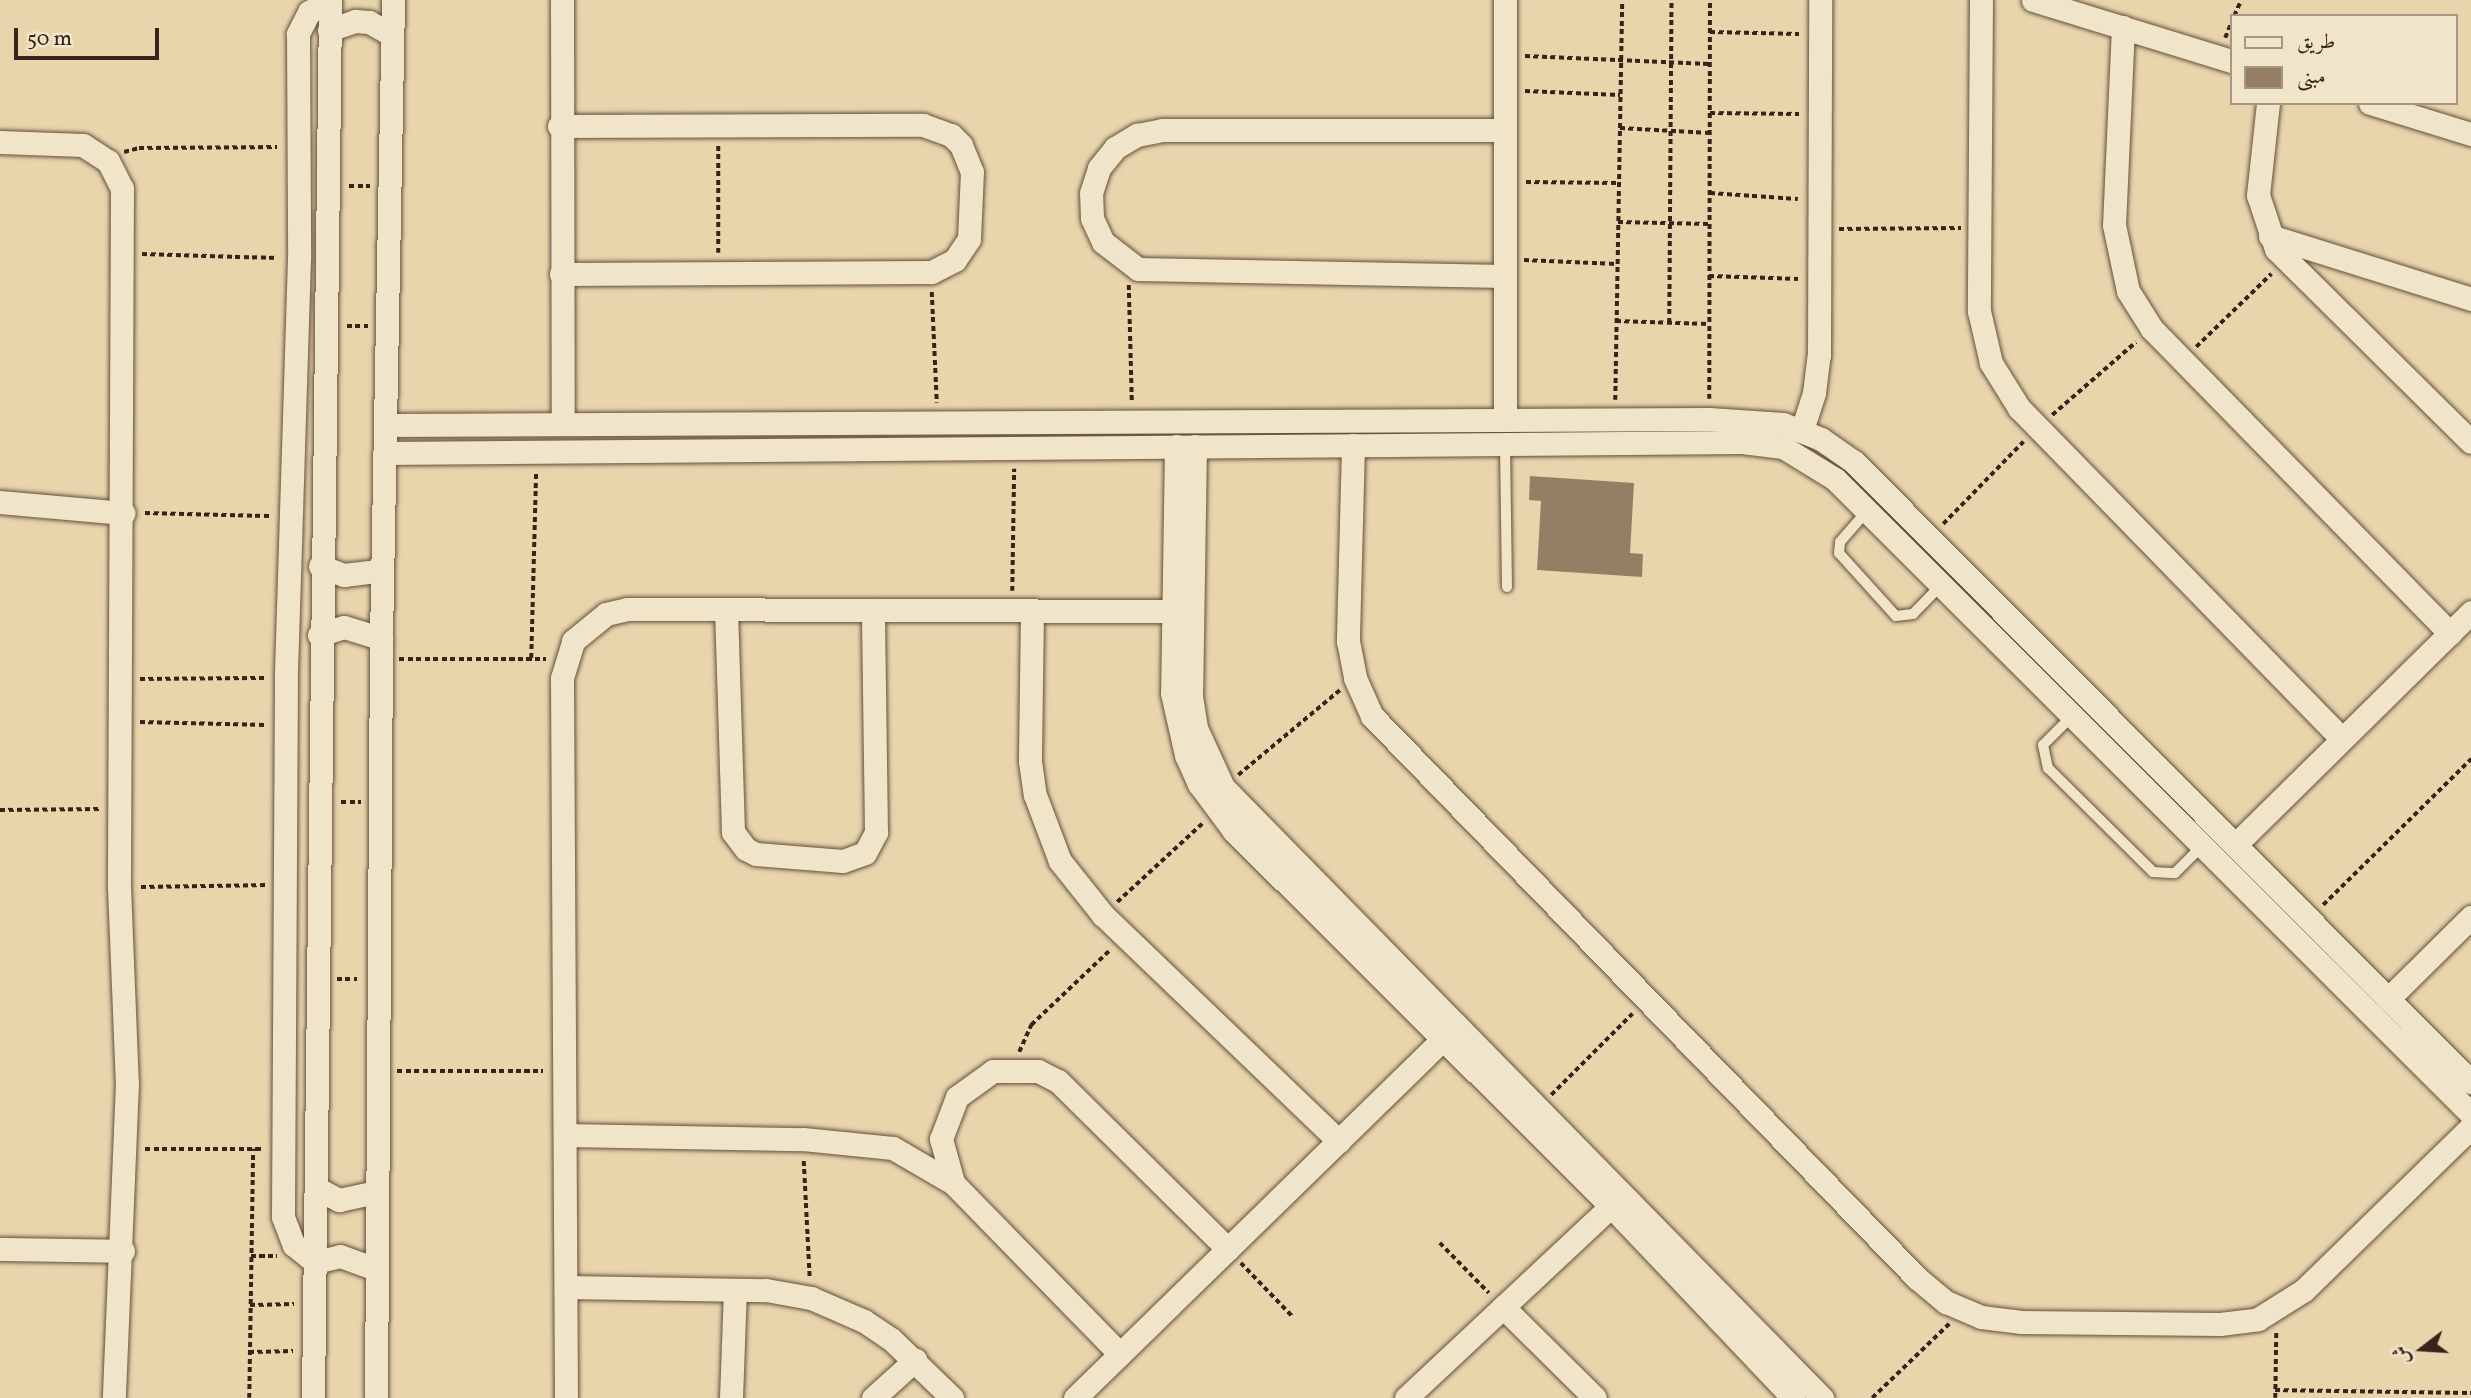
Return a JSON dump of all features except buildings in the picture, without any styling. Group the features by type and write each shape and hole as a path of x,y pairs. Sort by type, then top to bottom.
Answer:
{"street":[{"path":"376,1398 379,802 393,0"},
{"path":"562,0 559,127 563,424"},
{"path":"1505,0 1505,420"},
{"path":"1802,430 1817,374 1820,0"},
{"path":"1980,0 1979,227 1982,337 2003,387 2038,427 2342,739"},
{"path":"2033,0 2230,61"},
{"path":"313,1398 314,1303 315,1262 316,1188 318,979 319,635 328,326 330,1 309,12 298,34 296,147 299,258 286,678 283,1149 287,1231 294,1245 315,1262"},
{"path":"329,30 355,21 369,22 392,35"},
{"path":"2123,27 2115,247 2128,291 2152,329 2182,361 2450,633"},
{"path":"2268,105 2257,174 2270,236 2284,262 2471,442"},
{"path":"2377,105 2471,134"},
{"path":"559,127 923,125 951,135 961,145 972,172 969,239 955,260 931,272 561,274"},
{"path":"1505,130 1162,130 1137,135 1115,148 1099,168 1091,193 1092,218 1103,242 1139,269 1505,267"},
{"path":"0,142 83,145 108,161 122,188 124,513 119,887 127,1149 114,1398"},
{"path":"2270,236 2471,299"},
{"path":"385,425 1709,419 1764,421 1802,430 1854,462 2471,1082"},
{"path":"384,453 1763,443 1820,466 2471,1114"},
{"path":"1353,445 1348,641 1355,678 1385,733 1917,1278 1962,1310 2020,1322 2220,1324 2276,1311 2304,1290 2471,1127"},
{"path":"1185,446 1172,611 1172,693 1176,725 1199,784 1217,810 1611,1206 1793,1398"},
{"path":"1185,446 1191,696 1196,728 1223,787 1540,1107 1822,1398"},
{"path":"0,502 124,513"},
{"path":"320,566 357,576 382,570"},
{"path":"566,1398 565,659 587,625 606,614 627,609 1172,611"},
{"path":"726,609 733,832 746,849 756,854 843,861 865,853 876,832 873,610"},
{"path":"1022,611 1030,761 1035,795 1059,861 1103,915 1339,1141"},
{"path":"2235,845 2471,612"},
{"path":"319,635 344,627 381,648"},
{"path":"2388,999 2471,916"},
{"path":"1075,1398 1443,1039"},
{"path":"953,1183 944,1162 942,1139 951,1107 973,1082 993,1072 1015,1068 1058,1081 1228,1249"},
{"path":"565,1135 803,1139 893,1149 953,1183 1120,1354"},
{"path":"316,1188 327,1196 352,1200 376,1192"},
{"path":"1406,1398 1611,1206"},
{"path":"0,1249 123,1251"},
{"path":"315,1262 340,1256 376,1269"},
{"path":"566,1287 735,1290 811,1298 864,1321 915,1360 952,1398"},
{"path":"731,1398 735,1290"},
{"path":"1503,1307 1595,1398"},
{"path":"873,1398 915,1360"}],"lane":[{"path":"1505,444 1507,587"},
{"path":"1867,511 1840,542 1839,553 1896,616 1913,614 1941,585"},
{"path":"2072,716 2043,745 2048,768 2153,872 2175,873 2202,846"}],"path":[{"path":"1615,420 1622,0"},
{"path":"1669,323 1671,0"},
{"path":"1709,419 1710,0"},
{"path":"1710,32 1820,34"},
{"path":"1505,55 1710,64"},
{"path":"1505,90 1620,95"},
{"path":"1710,113 1819,115"},
{"path":"718,126 718,273"},
{"path":"1619,128 1710,133"},
{"path":"108,161 139,148 296,147"},
{"path":"1505,182 1619,183"},
{"path":"330,186 389,186"},
{"path":"1710,193 1819,201"},
{"path":"1618,222 1710,224"},
{"path":"1819,230 1979,227"},
{"path":"123,253 299,258"},
{"path":"2182,361 2284,262"},
{"path":"1505,267 1617,264"},
{"path":"1133,422 1127,300 1131,279 1139,269"},
{"path":"931,272 938,423"},
{"path":"1709,276 1819,280"},
{"path":"1616,321 1709,324"},
{"path":"328,326 387,326"},
{"path":"1929,537 2038,427 2152,329"},
{"path":"1014,448 1022,611"},
{"path":"531,659 536,451"},
{"path":"124,513 290,516"},
{"path":"381,648 565,659"},
{"path":"120,679 286,678"},
{"path":"1223,787 1355,678"},
{"path":"120,721 287,725"},
{"path":"2309,919 2471,759"},
{"path":"318,802 379,802"},
{"path":"0,810 120,809"},
{"path":"1103,915 1217,810"},
{"path":"119,887 285,885"},
{"path":"1015,1068 1031,1025 1124,936"},
{"path":"318,979 378,979"},
{"path":"1540,1107 1647,999"},
{"path":"377,1071 565,1070"},
{"path":"803,1139 811,1298"},
{"path":"127,1149 283,1149"},
{"path":"248,1398 253,1149"},
{"path":"1440,1243 1503,1307"},
{"path":"1228,1249 1294,1318"},
{"path":"250,1305 314,1303"},
{"path":"1872,1398 1962,1310"},
{"path":"2275,1398 2276,1311"},
{"path":"249,1352 314,1351"},
{"path":"2275,1390 2471,1393"}]}
